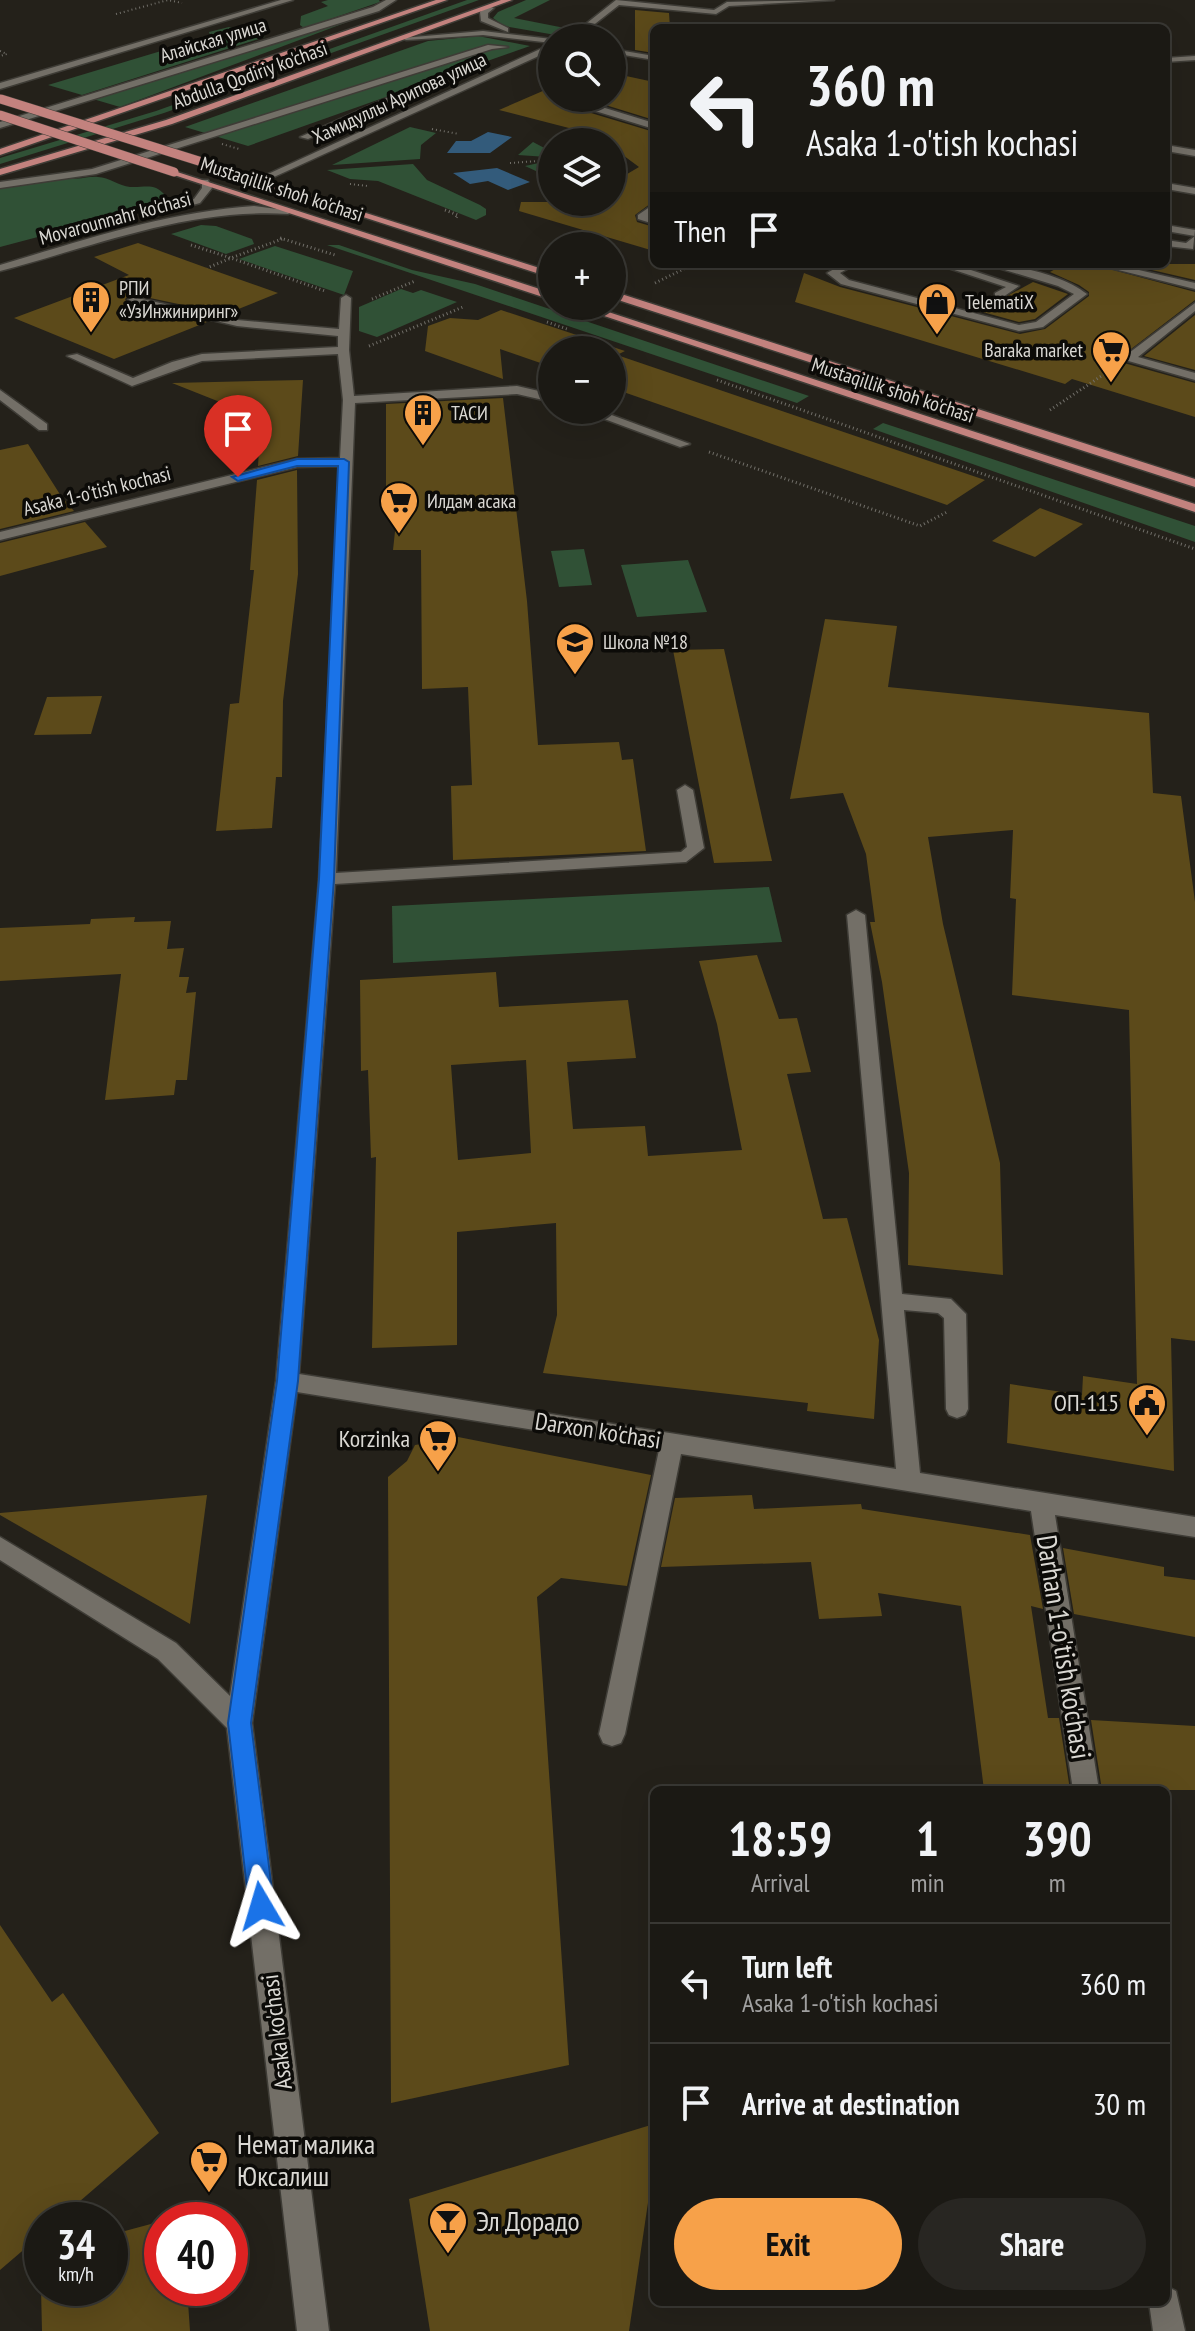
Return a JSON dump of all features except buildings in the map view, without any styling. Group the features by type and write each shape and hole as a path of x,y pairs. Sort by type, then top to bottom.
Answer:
{"main road":[{"name":"Abdulla Qodiriy ko'chasi","path":"0,152 443,0"},
{"name":"Abdulla Qodiriy ko'chasi","path":"0,172 169,122 508,0"},
{"name":"Mustaqillik shoh ko'chasi","path":"1,99 538,270"},
{"name":"Mustaqillik shoh ko'chasi","path":"0,115 538,292"},
{"name":"Mustaqillik shoh ko'chasi","path":"626,299 1195,483"},
{"name":"Mustaqillik shoh ko'chasi","path":"622,320 1195,508"}],"street":[{"name":"Алайская улица","path":"0,86 289,0"},
{"name":"Алайская улица","path":"0,125 376,9 392,0"},
{"path":"675,0 724,6"},
{"path":"590,24 619,1 724,6 830,0"},
{"path":"709,19 724,6"},
{"path":"490,8 483,17 487,22 538,40"},
{"path":"406,38 466,33 524,36"},
{"path":"0,185 93,172 338,93 491,47 504,47"},
{"name":"Хамидуллы Арипова улица","path":"260,180 538,51"},
{"path":"626,53 650,57"},
{"path":"1170,60 1195,58"},
{"path":"305,137 418,87"},
{"path":"338,93 377,104"},
{"path":"614,112 650,121"},
{"path":"1170,149 1195,153"},
{"name":"Movarounnahr ko'chasi","path":"15,250 190,204 206,192 205,182"},
{"path":"1170,187 1195,191"},
{"name":"Movarounnahr ko'chasi","path":"0,268 211,211 257,208 288,211"},
{"path":"1170,229 1195,236 1189,247 1170,244"},
{"path":"843,268 832,273 845,282 1019,328 1039,325 1082,294 1062,284 1007,268"},
{"path":"956,268 1014,286 999,295"},
{"path":"981,275 992,268"},
{"path":"1116,268 1195,286"},
{"name":"Asaka ko'chasi","path":"313,2331 239,1723 287,1381 327,879 349,400 344,342 346,298"},
{"path":"133,300 344,342"},
{"path":"1129,358 1195,306"},
{"path":"73,356 132,382 142,382 180,362 344,342"},
{"path":"1129,358 1195,377"},
{"path":"349,400 517,390 538,395"},
{"path":"0,394 43,427"},
{"path":"626,424 684,444"},
{"name":"Asaka 1-o'tish kochasi","path":"0,536 297,463 344,462"},
{"path":"327,879 686,857 696,848 685,790"},
{"path":"856,915 909,1479"},
{"path":"892,1301 943,1305 955,1314 957,1409"},
{"name":"Darxon ko'chasi","path":"287,1381 909,1479 1042,1505 1195,1527"},
{"path":"612,1734 672,1443"},
{"name":"Darhan 1-o'tish ko'chasi","path":"1042,1505 1085,1786"},
{"path":"0,1547 167,1651 239,1723"},
{"path":"1166,2306 1169,2331"}],"path":[{"path":"116,14 168,0 182,3"},
{"path":"510,163 538,161"},
{"path":"356,182 368,186"},
{"path":"445,210 458,215"},
{"path":"270,235 346,259"},
{"path":"207,268 283,238"},
{"path":"188,244 362,303 415,281"},
{"path":"654,283 686,268"},
{"path":"402,276 428,284"},
{"path":"344,342 379,345 463,307"},
{"path":"541,320 568,329"},
{"path":"1047,412 1129,358"},
{"path":"713,379 1195,549"},
{"path":"684,444 920,526 947,512"}],"green space":[{"path":"467,0 479,0 164,113 0,164 0,158 156,111"},
{"path":"526,0 550,0 514,18 544,24 538,24 538,32 504,26 493,18 498,12"},
{"path":"321,2 380,2 304,28 300,25 301,16 328,6"},
{"path":"366,15 120,107 93,99"},
{"path":"229,27 265,37 82,95 48,85 171,48 194,47 212,41 209,32"},
{"path":"478,36 530,46 248,146 185,127 428,41"},
{"path":"410,127 436,133 421,145 420,159 332,165"},
{"path":"533,142 538,145 538,156 518,155"},
{"path":"538,163 538,172 525,166"},
{"path":"413,164 427,180 480,205 486,209 486,215 476,220 378,181 350,179 327,170"},
{"path":"67,177 102,177 130,187 153,187 165,195 155,206 0,247 0,186"},
{"path":"201,225 216,226 252,239 254,244 226,254 171,234"},
{"path":"327,245 339,245 412,270 475,284 538,305 538,316"},
{"path":"275,246 353,271 344,295 239,259"},
{"path":"401,289 413,293 421,290 457,302 377,337 359,331 359,307"},
{"path":"550,320 582,320 809,396 797,403 626,346 626,336 598,336"},
{"path":"883,423 1195,526 1195,542 873,429"},
{"path":"584,549 592,585 559,587 551,551"},
{"path":"688,560 707,612 637,617 621,565"},
{"path":"769,887 782,942 393,963 392,906"}],"water":[{"path":"488,132 512,137 490,153 447,153 456,141 471,141"},
{"path":"497,168 530,182 508,190 488,181 470,184 453,173"}],"place":[{"name":"РПИ «УзИнжиниринг»","path":"91,334"},
{"name":"TelematiX","path":"937,336"},
{"name":"Baraka market","path":"1111,384"},
{"name":"ТАСИ","path":"423,447"},
{"name":"Илдам асака","path":"399,535"},
{"name":"Школа №18","path":"575,676"},
{"name":"ОП-115","path":"1147,1437"},
{"name":"Korzinka","path":"438,1473"},
{"name":"Немат малика Юксалиш","path":"209,2194"},
{"name":"Эл Дорадо","path":"448,2255"}],"route":[{"path":"238,477 297,463 344,462 327,879 287,1381 239,1723 261,1906"}]}
